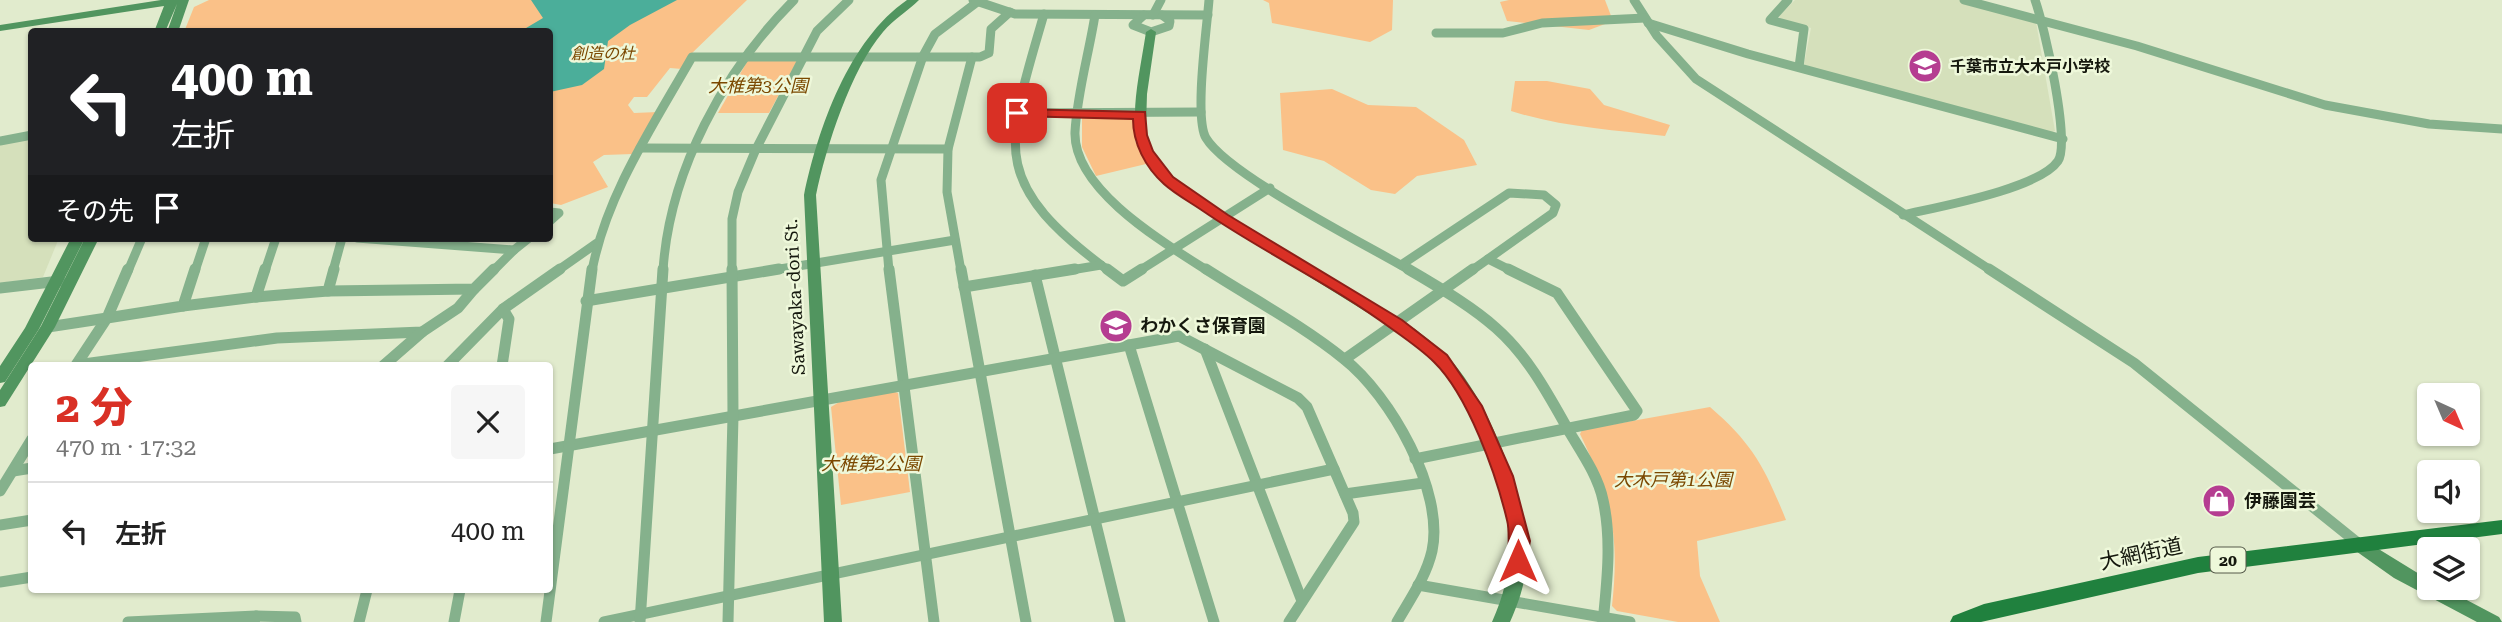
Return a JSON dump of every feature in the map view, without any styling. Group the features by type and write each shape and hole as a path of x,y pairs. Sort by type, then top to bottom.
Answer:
{"main road":[{"name":"大網街道","path":"1960,622 1984,612 2198,565 2502,527"}],"street":[{"path":"0,22 140,0"},
{"path":"0,29 177,0"},
{"path":"161,28 177,0"},
{"path":"173,28 177,0"},
{"path":"640,618 665,235 675,195 694,149 764,29 794,0"},
{"path":"728,622 733,416 732,219 738,192 756,149 802,55 817,31 849,0"},
{"name":"Sawayaka-dori St.","path":"833,622 810,195 813,172 862,55 889,18 914,0"},
{"path":"934,622 887,251 881,180 923,56 935,34 977,0 1010,12 1208,15"},
{"path":"1153,15 1170,21 1169,26 1151,33 1133,25 1153,15 1161,0"},
{"path":"1209,0 1201,112 1205,137 1220,155 1270,188 1444,290 1496,328 1518,351 1539,379 1604,499 1608,533 1604,620"},
{"path":"1634,0 1678,63 1696,79 2134,363 2359,544 2400,573 2493,622"},
{"path":"1788,0 1770,20 1804,29 1799,68"},
{"path":"1964,0 2137,46 2273,91 2325,105 2430,124 2502,129"},
{"path":"1903,215 2042,174 2055,165 2062,154 2063,139 2042,20 2035,0"},
{"path":"553,568 586,301 597,243 640,148 693,56 972,57 989,53 990,29 1010,12"},
{"path":"1044,14 1017,113 1013,137 1015,158 1035,204 1056,228 1101,265 1123,281 1270,188"},
{"path":"1096,15 1075,134 1080,154 1097,186 1142,228 1345,359 1368,380 1383,401 1415,459 1433,510 1434,540 1426,570 1396,622"},
{"path":"1436,33 1503,33 1542,23 1647,20 1799,68 2063,139"},
{"path":"1151,33 1140,115 1140,135 1156,166 1184,193 1397,324 1448,368 1473,406 1514,503 1521,541 1516,581 1501,622"},
{"path":"972,57 948,149 947,192 1026,622"},
{"path":"1017,113 1140,115 1201,112"},
{"path":"0,141 28,136"},
{"path":"640,148 948,149"},
{"path":"1345,359 1553,213 1556,205 1544,195 1509,193 1401,265"},
{"path":"586,301 955,240"},
{"path":"0,378 32,329 76,242"},
{"path":"0,402 48,327 90,242"},
{"path":"78,362 107,318 140,242"},
{"path":"183,306 205,242"},
{"path":"256,297 275,242"},
{"path":"328,291 341,242"},
{"path":"409,242 514,250"},
{"path":"387,362 422,331 458,308 474,289 524,242"},
{"path":"451,362 503,309 597,243"},
{"path":"1415,459 1634,415 1637,411 1557,293 1488,259"},
{"path":"964,287 1101,265"},
{"path":"1035,275 1120,622"},
{"path":"0,288 73,279"},
{"path":"48,327 256,297 328,291 474,289"},
{"path":"503,309 509,319 509,329 503,362"},
{"path":"98,362 276,338 422,331"},
{"path":"553,449 1178,336 1298,398 1307,407 1345,494 1354,522 1289,622"},
{"path":"1129,345 1214,622"},
{"path":"1205,349 1302,601"},
{"path":"0,492 28,445"},
{"path":"12,471 28,469"},
{"path":"604,622 640,618 727,596 1334,469"},
{"path":"1345,494 1423,483"},
{"path":"0,525 28,521"},
{"path":"0,582 28,578"},
{"path":"1418,586 1604,620 1630,622"},
{"path":"359,622 366,593"},
{"path":"454,622 459,593"},
{"path":"546,622 550,593"},
{"path":"128,622 295,617 296,622"}],"shaded area":[{"name":"千葉市立大木戸小学校","path":"1795,0 1959,0 2036,22 2055,131 2050,133 1810,69 1804,64 1811,28 1781,20 1779,16"},
{"path":"28,138 28,242 57,242 43,277 0,283 0,143"}],"green space":[{"name":"創造の杜","path":"209,0 747,0 690,55 682,69 670,68 647,97 634,97 628,105 634,113 658,112 633,154 604,155 593,162 608,187 561,205 553,204 553,28 186,28 194,7"},
{"path":"1263,0 1393,0 1392,30 1370,42 1272,23 1269,3"},
{"path":"1605,0 1613,21 1589,30 1507,21 1500,2"},
{"name":"大椎第3公園","path":"798,59 769,113 718,113 748,60"},
{"path":"1515,81 1547,81 1590,89 1604,105 1670,125 1665,136 1549,121 1511,111"},
{"path":"1332,89 1368,105 1416,107 1464,140 1477,165 1417,176 1395,194 1371,190 1324,161 1283,150 1280,93"},
{"path":"1130,115 1135,118 1135,141 1146,164 1096,176 1082,147 1082,118"},
{"name":"大椎第2公園","path":"892,391 898,393 910,492 841,505 831,407 841,401"},
{"name":"大木戸第1公園","path":"1710,407 1737,433 1756,458 1786,520 1697,541 1700,576 1720,622 1678,622 1617,611 1612,606 1615,557 1611,517 1599,478 1580,434 1582,430"}],"water":[{"path":"531,0 677,0 630,25 608,41 604,69 582,85 553,91 553,28 526,28 543,18"}],"place":[{"name":"千葉市立大木戸小学校","path":"1925,66"},
{"name":"わかくさ保育園","path":"1116,326"},
{"name":"伊藤園芸","path":"2219,501"}],"route":[{"path":"1017,113 1140,115 1140,135 1146,152 1168,180 1184,193 1397,324 1441,359 1473,406 1504,476 1514,503 1521,541 1518,561"}]}
